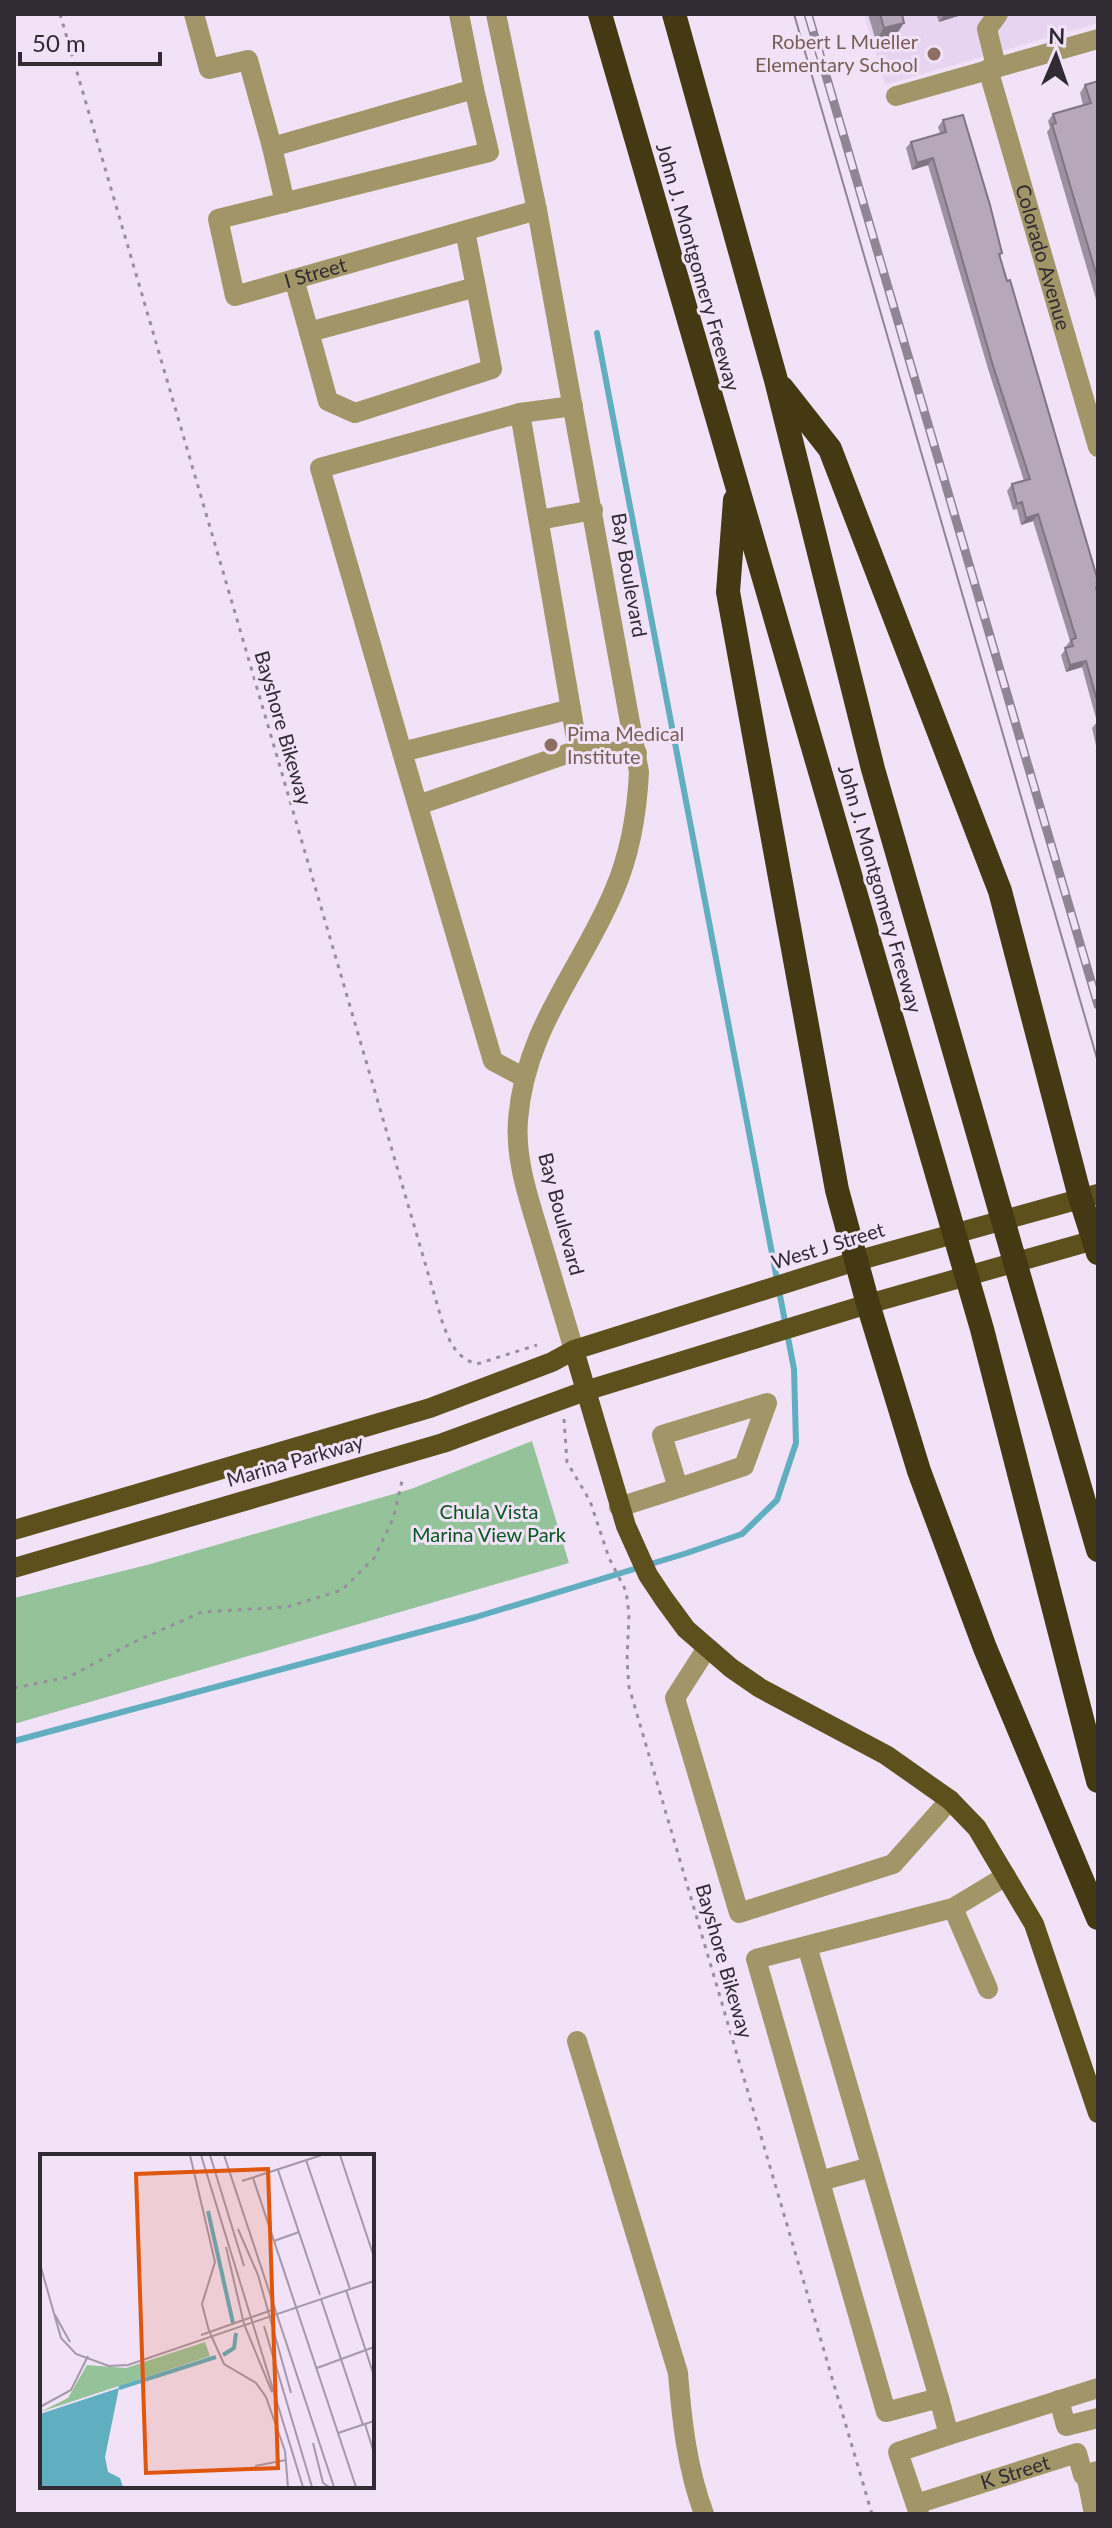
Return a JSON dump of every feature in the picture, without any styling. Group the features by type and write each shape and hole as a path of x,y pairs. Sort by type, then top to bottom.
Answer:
{"highway":[{"name":"John J. Montgomery Freeway","path":"600,14 982,1329 1098,1781"},
{"name":"John J. Montgomery Freeway","path":"674,14 776,380 873,769 1098,1550"},
{"path":"776,380 830,449 1000,891 1089,1196 1097,1244"},
{"path":"736,483 728,592 837,1190 868,1304 924,1486 985,1648 1098,1918"}],"main road":[{"name":"West J Street","path":"574,1350 856,1261 1089,1196"},
{"path":"585,1391 868,1304 1097,1244"},
{"name":"Bay Boulevard","path":"574,1350 619,1507 648,1575 686,1629 707,1648 760,1688 886,1755 950,1800 977,1828 1034,1924 1098,2113"},
{"name":"Marina Parkway","path":"14,1530 430,1408 552,1362 574,1350"},
{"name":"Marina Parkway","path":"14,1568 443,1443 585,1391"}],"street":[{"path":"194,14 209,69 248,60 285,203 489,152 459,14"},
{"name":"Bay Boulevard","path":"496,14 537,210 637,753 638,807 629,852 613,893 534,1044 518,1121 519,1163 574,1350"},
{"name":"Colorado Avenue","path":"998,14 987,29 992,68 1098,447"},
{"path":"896,96 1098,39"},
{"path":"272,147 474,89"},
{"name":"I Street","path":"285,203 218,219 235,296 537,210"},
{"path":"294,279 328,401 355,413 492,369 465,231"},
{"path":"309,332 476,287"},
{"path":"525,1078 493,1061 320,468 520,413 573,406"},
{"path":"520,413 578,750"},
{"path":"539,520 593,510"},
{"path":"402,752 571,709"},
{"path":"418,805 578,750 637,753"},
{"path":"619,1507 678,1488 744,1466 767,1403 662,1435 678,1488"},
{"path":"707,1648 675,1698 739,1913 893,1864 950,1800"},
{"path":"939,2398 886,2412 756,1959 953,1908 1006,1876"},
{"path":"953,1908 988,1989"},
{"path":"807,1946 949,2435"},
{"path":"577,2041 678,2373 690,2476 704,2514"},
{"path":"820,2181 871,2167"},
{"path":"918,2509 898,2452 1098,2388"},
{"path":"1059,2400 1077,2453"},
{"path":"1066,2426 1098,2418"},
{"name":"K Street","path":"918,2509 1077,2453 1083,2475 1092,2473 1094,2514"}],"path":[{"name":"Bayshore Bikeway","path":"60,14 442,1321 452,1348 469,1362 477,1364 548,1342"},
{"name":"Bayshore Bikeway","path":"565,1420 567,1462 590,1501 609,1558 622,1581 629,1614 629,1687 872,2514"},
{"path":"14,1688 69,1677 134,1642 202,1612 287,1607 342,1590 374,1558 393,1519 402,1481"}],"shaded area":[{"name":"Robert L Mueller Elementary School","path":"864,14 1098,14 1098,23 885,85"}],"green space":[{"name":"Chula Vista Marina View Park","path":"532,1441 569,1563 14,1724 14,1598 147,1565 411,1489"}],"building":[{"path":"880,14 902,14 904,23 884,28"},
{"path":"1098,81 1098,280 1052,124 1056,123 1053,114 1091,103 1085,85"},
{"path":"963,115 990,205 1002,253 999,254 1007,281 1010,280 1098,581 1098,704 1086,661 1070,665 1065,648 1073,646 1071,640 1076,638 1038,514 1026,518 1022,502 1017,504 1012,484 1030,479 993,366 933,158 917,163 911,142 946,132 943,120"}],"waterway":[{"path":"14,1741 476,1617 687,1553 742,1534 777,1500 796,1443 794,1369 597,333"}],"tram line":[{"path":"794,14 1098,1062"}],"railway":[{"path":"808,14 1098,1005"}],"place":[{"name":"Robert L Mueller Elementary School","path":"934,54"},
{"name":"Pima Medical Institute","path":"551,745"}]}
